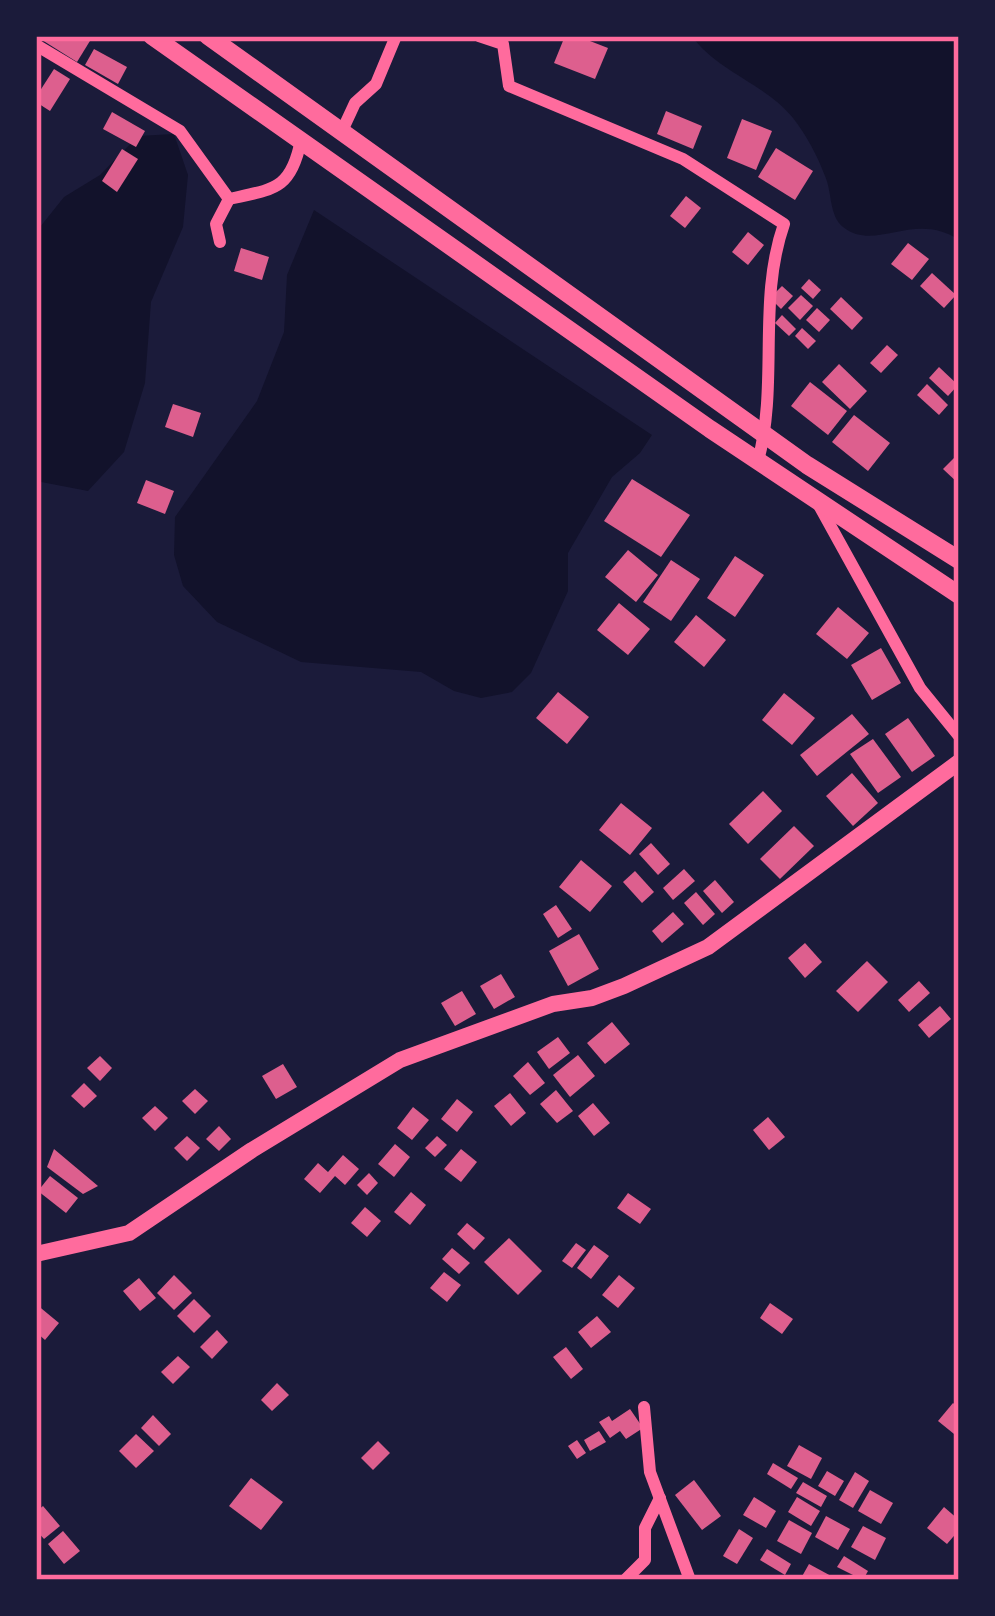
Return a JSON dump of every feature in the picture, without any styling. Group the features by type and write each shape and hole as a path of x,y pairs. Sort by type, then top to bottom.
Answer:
{"main road":[{"path":"152,36 818,503 959,595"},
{"path":"208,36 807,465 959,560"},
{"path":"36,1254 129,1233 252,1150 400,1060 553,1004 592,998 708,947 959,762"}],"street":[{"path":"342,131 355,104 376,84 396,36"},
{"path":"479,36 503,44 509,86 683,159 784,224 774,251 768,296 765,434 758,461"},
{"path":"36,45 180,131 229,199"},
{"path":"220,242 216,224 229,199 272,189 295,170 301,140"},
{"path":"818,503 920,688 959,736"},
{"path":"644,1407 650,1472 690,1580"},
{"path":"625,1580 644,1559 645,1528 660,1498"}],"shaded area":[{"path":"692,36 959,36 959,240 927,229 869,236 843,227 835,216 819,161 793,118 714,59"},
{"path":"174,134 188,175 183,227 151,302 145,383 124,452 88,491 36,481 36,232 64,197 100,175 138,136"},
{"path":"314,210 652,435 640,453 612,477 568,553 568,591 531,673 512,692 481,698 454,691 421,672 301,662 217,622 183,586 174,555 175,517 257,401 284,332 287,275"}],"building":[{"path":"45,36 93,36 77,62 42,40"},
{"path":"565,36 608,48 595,79 554,63"},
{"path":"94,49 127,67 118,84 85,65"},
{"path":"54,69 70,79 50,111 36,97"},
{"path":"666,111 702,126 693,149 657,134"},
{"path":"112,112 145,131 136,147 103,129"},
{"path":"742,119 772,131 756,170 727,158"},
{"path":"776,148 813,171 795,200 758,177"},
{"path":"122,149 138,159 117,192 102,181"},
{"path":"686,196 701,208 685,228 670,216"},
{"path":"748,232 764,245 748,265 732,252"},
{"path":"908,243 929,259 912,280 891,264"},
{"path":"241,248 269,257 262,280 234,271"},
{"path":"932,273 956,295 944,308 920,286"},
{"path":"809,279 821,290 813,299 801,288"},
{"path":"782,286 793,296 781,309 770,298"},
{"path":"801,295 813,306 800,320 788,308"},
{"path":"841,297 863,318 852,330 830,309"},
{"path":"817,308 830,320 819,332 806,320"},
{"path":"782,315 796,329 789,336 775,323"},
{"path":"802,328 816,341 808,349 795,336"},
{"path":"887,345 898,355 881,373 870,363"},
{"path":"839,364 867,391 850,409 822,382"},
{"path":"939,367 958,385 948,396 929,378"},
{"path":"810,382 847,411 828,435 791,406"},
{"path":"927,384 948,405 939,415 917,395"},
{"path":"173,404 201,413 193,437 165,427"},
{"path":"854,415 890,443 868,471 832,442"},
{"path":"959,457 959,484 943,469"},
{"path":"632,479 690,515 661,557 604,521"},
{"path":"146,480 174,491 165,514 137,503"},
{"path":"628,550 658,575 636,602 605,577"},
{"path":"735,556 764,575 735,617 707,598"},
{"path":"671,560 700,579 671,621 643,602"},
{"path":"619,603 650,629 628,655 597,630"},
{"path":"838,607 869,633 847,659 816,634"},
{"path":"696,615 726,640 704,667 674,642"},
{"path":"881,648 901,683 872,700 851,665"},
{"path":"558,692 589,717 567,744 536,718"},
{"path":"784,693 815,718 792,745 762,720"},
{"path":"852,714 869,734 817,776 800,755"},
{"path":"908,718 935,756 912,772 885,734"},
{"path":"873,739 901,777 878,793 850,754"},
{"path":"852,773 878,803 853,826 826,796"},
{"path":"763,791 782,811 748,844 729,824"},
{"path":"621,803 652,828 630,855 599,830"},
{"path":"794,826 814,846 780,879 760,859"},
{"path":"651,843 670,864 658,875 639,854"},
{"path":"581,860 612,886 590,912 559,887"},
{"path":"684,869 695,881 673,900 663,888"},
{"path":"635,871 654,892 642,903 623,882"},
{"path":"715,880 734,902 722,913 703,891"},
{"path":"696,892 715,914 703,925 684,903"},
{"path":"556,905 572,929 558,938 543,914"},
{"path":"673,912 684,924 662,943 652,931"},
{"path":"579,934 599,969 568,986 549,951"},
{"path":"805,943 822,962 805,978 788,958"},
{"path":"867,961 888,982 858,1012 836,991"},
{"path":"501,974 515,997 494,1009 480,986"},
{"path":"919,981 930,993 909,1012 898,1000"},
{"path":"462,991 476,1014 455,1026 441,1003"},
{"path":"940,1006 951,1019 929,1038 918,1025"},
{"path":"612,1022 630,1044 605,1064 587,1043"},
{"path":"558,1037 570,1053 549,1069 537,1052"},
{"path":"578,1055 595,1076 570,1097 553,1075"},
{"path":"100,1056 112,1068 100,1081 87,1068"},
{"path":"528,1062 545,1083 530,1095 513,1076"},
{"path":"283,1064 297,1087 276,1099 262,1076"},
{"path":"84,1083 97,1096 84,1108 71,1096"},
{"path":"195,1089 208,1101 195,1114 182,1101"},
{"path":"556,1090 573,1111 557,1123 540,1104"},
{"path":"510,1093 526,1113 511,1126 494,1106"},
{"path":"457,1099 473,1112 457,1132 441,1119"},
{"path":"593,1103 610,1123 594,1136 578,1116"},
{"path":"155,1106 168,1118 155,1131 142,1118"},
{"path":"413,1107 429,1120 412,1140 397,1128"},
{"path":"768,1117 785,1137 769,1150 753,1130"},
{"path":"219,1126 231,1139 219,1151 206,1139"},
{"path":"187,1136 200,1148 187,1161 174,1148"},
{"path":"437,1136 447,1145 435,1157 425,1148"},
{"path":"395,1144 410,1157 394,1177 378,1164"},
{"path":"54,1149 98,1186 83,1194 47,1167"},
{"path":"461,1149 477,1162 461,1182 444,1169"},
{"path":"343,1155 359,1169 345,1185 335,1176 320,1193 304,1179 318,1163 328,1172"},
{"path":"369,1173 378,1183 367,1195 357,1185"},
{"path":"50,1176 78,1198 66,1213 38,1191"},
{"path":"411,1192 426,1205 410,1225 394,1212"},
{"path":"628,1193 651,1209 640,1224 617,1208"},
{"path":"365,1207 381,1221 367,1237 351,1223"},
{"path":"467,1223 485,1238 474,1250 457,1234"},
{"path":"509,1238 542,1271 518,1295 484,1262"},
{"path":"576,1243 586,1250 572,1268 562,1261"},
{"path":"594,1245 609,1256 591,1279 577,1268"},
{"path":"452,1248 470,1263 459,1274 442,1259"},
{"path":"444,1272 461,1285 447,1302 430,1288"},
{"path":"174,1275 192,1293 174,1310 157,1293"},
{"path":"619,1275 635,1288 618,1308 602,1295"},
{"path":"139,1278 156,1298 140,1311 123,1291"},
{"path":"194,1299 211,1316 194,1333 177,1316"},
{"path":"770,1303 793,1319 782,1334 760,1318"},
{"path":"36,1304 59,1323 45,1340 36,1332"},
{"path":"597,1316 611,1332 591,1348 578,1332"},
{"path":"217,1330 228,1342 212,1359 200,1347"},
{"path":"566,1347 583,1369 571,1379 553,1357"},
{"path":"178,1356 190,1367 173,1384 161,1372"},
{"path":"277,1383 289,1395 272,1411 261,1400"},
{"path":"953,1403 959,1408 959,1438 938,1421"},
{"path":"630,1409 643,1428 626,1439 620,1431 610,1438 599,1422 609,1416 612,1421"},
{"path":"153,1415 171,1434 159,1446 141,1428"},
{"path":"599,1431 606,1442 590,1451 584,1440"},
{"path":"136,1434 154,1451 136,1468 119,1451"},
{"path":"577,1440 586,1453 577,1459 568,1446"},
{"path":"378,1441 390,1453 373,1470 361,1458"},
{"path":"799,1445 822,1458 811,1479 787,1466"},
{"path":"773,1463 798,1478 791,1489 767,1474"},
{"path":"827,1471 844,1481 835,1496 818,1486"},
{"path":"855,1472 869,1481 853,1508 839,1500"},
{"path":"251,1478 283,1502 261,1530 229,1506"},
{"path":"694,1480 721,1516 702,1530 675,1495"},
{"path":"803,1482 827,1496 821,1507 796,1493"},
{"path":"870,1490 893,1503 881,1524 858,1511"},
{"path":"754,1497 776,1511 766,1528 743,1515"},
{"path":"797,1497 820,1511 811,1526 788,1512"},
{"path":"43,1506 60,1526 44,1539 36,1530 36,1512"},
{"path":"944,1507 959,1520 959,1530 947,1544 927,1528"},
{"path":"826,1516 850,1529 838,1550 815,1537"},
{"path":"789,1520 812,1533 801,1554 777,1541"},
{"path":"863,1526 886,1538 875,1560 851,1547"},
{"path":"739,1529 753,1538 737,1564 723,1556"},
{"path":"63,1531 80,1551 64,1564 48,1544"},
{"path":"767,1549 791,1564 785,1575 760,1560"},
{"path":"844,1556 868,1571 863,1580 837,1567"},
{"path":"809,1564 833,1577 800,1580"}]}
